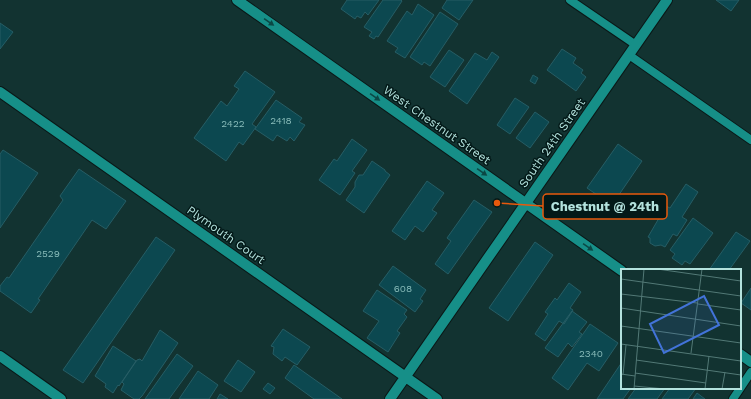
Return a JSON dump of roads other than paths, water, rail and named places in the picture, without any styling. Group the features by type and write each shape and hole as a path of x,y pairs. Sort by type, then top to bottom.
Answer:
{"street":[{"name":"West Chestnut Street","path":"237,0 621,270"},
{"name":"South 24th Street","path":"390,399 667,0"},
{"name":"Plymouth Court","path":"0,92 437,399"},
{"path":"741,355 751,362"},
{"path":"0,356 61,399"}],"lane":[{"path":"570,0 636,44"},
{"path":"629,55 751,140"},
{"path":"741,387 751,372"},
{"path":"733,399 740,389"}],"place":[{"name":"Chestnut @ 24th","path":"497,203"}]}
